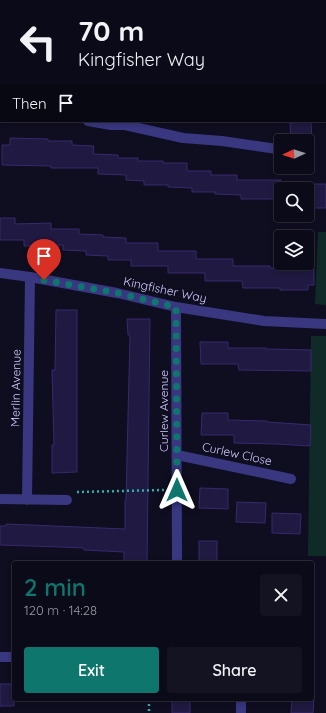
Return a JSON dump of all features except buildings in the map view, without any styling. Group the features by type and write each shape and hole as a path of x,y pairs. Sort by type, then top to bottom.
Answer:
{"street":[{"path":"94,122 111,125 125,123 183,138 222,141 274,149"},
{"name":"Kingfisher Way","path":"0,273 117,293 176,307 264,321 326,324"},
{"name":"Merlin Avenue","path":"27,500 30,277"},
{"name":"Curlew Avenue","path":"176,307 176,561"},
{"name":"Curlew Close","path":"177,455 291,479"},
{"path":"0,499 66,500"},
{"path":"0,657 12,657"},
{"path":"241,701 241,713"}],"path":[{"path":"66,500 78,492 177,490"},
{"path":"149,701 149,713"}],"green space":[{"path":"318,232 326,232 326,305 315,304"},
{"path":"311,336 326,336 326,556 308,556"}],"route":[{"path":"44,280 117,293 176,307 177,490"}]}
